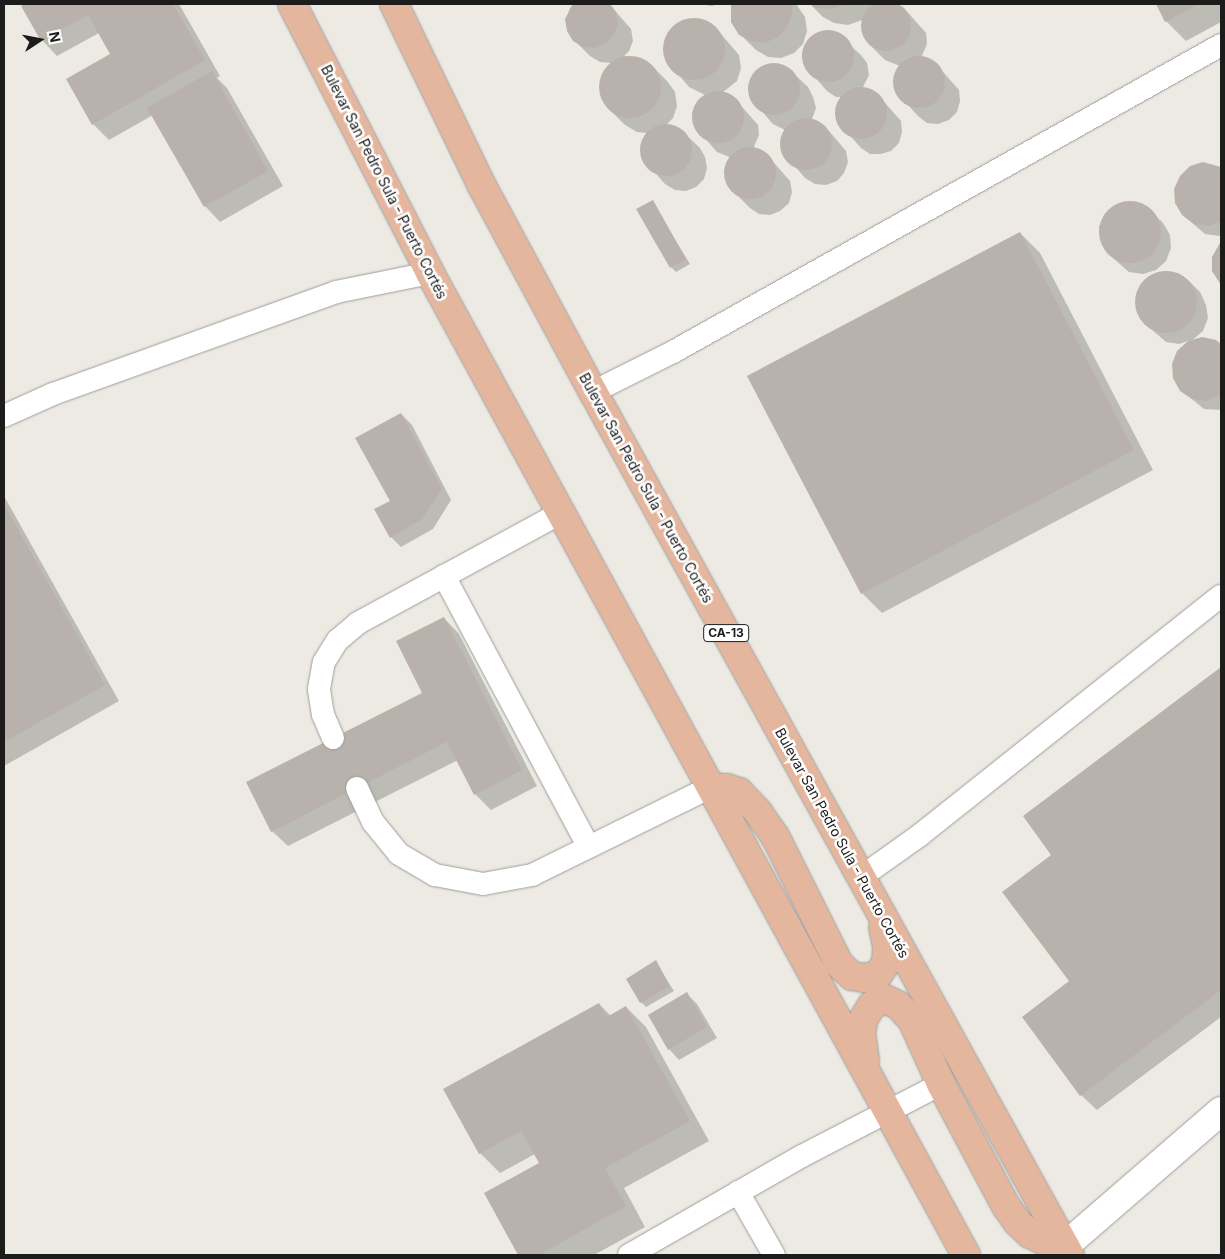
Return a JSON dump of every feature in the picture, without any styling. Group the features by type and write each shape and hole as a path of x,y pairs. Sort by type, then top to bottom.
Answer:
{"highway":[{"name":"Bulevar San Pedro Sula - Puerto Cortés","path":"292,4 430,273 966,1255"},
{"name":"Bulevar San Pedro Sula - Puerto Cortés","path":"394,4 482,186 593,392 1067,1250"},
{"path":"711,787 727,788 739,792 758,812 775,836 839,964 852,976 864,978 878,975 886,963 887,947 877,906"},
{"path":"869,1076 861,1033 864,1018 872,1004 885,999 898,1005 912,1020 942,1084 1006,1206 1017,1222 1030,1234 1067,1250"}],"street":[{"path":"1067,1250 1221,1111"}],"lane":[{"path":"593,392 681,347 1221,45"},
{"path":"4,416 53,394 336,292 430,273"},
{"path":"333,738 323,715 319,688 324,662 338,640 358,623 561,514"},
{"path":"444,576 589,847"},
{"path":"861,877 920,835 1221,596"},
{"path":"357,788 373,822 400,854 434,876 483,884 532,875 711,787"},
{"path":"629,1255 738,1192 942,1084"},
{"path":"738,1192 774,1255"}],"building":[{"path":"881,1 891,1 904,8 911,21 911,31 904,44 891,51 881,51 872,47 865,40 861,31 861,21 865,12 872,5"},
{"path":"24,4 173,4 205,60 92,125 66,79 110,54 88,15 41,41 21,6"},
{"path":"573,4 610,4 616,12 618,24 614,35 606,43 595,48 583,47 573,41 567,31 565,19"},
{"path":"731,4 791,4 792,14 787,28 778,37 765,43 751,41 739,35 731,22"},
{"path":"810,4 847,4 832,9 817,8"},
{"path":"1156,4 1198,4 1165,22"},
{"path":"694,18 706,20 716,27 723,37 725,49 723,61 716,71 706,78 694,80 682,78 672,71 665,61 663,49 665,37 672,27 682,20"},
{"path":"823,30 833,30 842,34 850,42 854,56 850,70 842,78 833,82 823,82 814,78 806,70 802,61 802,51 806,42 814,34"},
{"path":"630,56 642,58 652,65 659,75 661,87 659,99 652,109 642,116 630,118 618,116 608,109 601,99 599,87 601,75 608,65 618,58"},
{"path":"914,56 924,56 933,60 941,68 945,82 941,96 933,104 924,108 914,108 905,104 897,96 893,87 893,77 897,68 905,60"},
{"path":"774,63 788,67 796,75 800,89 796,103 788,111 774,115 760,111 752,103 748,89 752,75 760,67"},
{"path":"212,71 268,171 204,207 147,108"},
{"path":"861,87 875,91 883,99 887,113 883,127 875,135 861,139 847,135 839,127 835,113 839,99 847,91"},
{"path":"718,91 732,95 740,103 744,117 740,131 732,139 718,143 704,139 696,131 692,117 696,103 704,95"},
{"path":"806,118 820,122 828,130 832,144 828,158 820,166 806,170 792,166 784,158 780,144 784,130 792,122"},
{"path":"666,124 680,128 688,136 692,150 688,164 680,172 666,176 652,172 644,164 640,150 644,136 652,128"},
{"path":"750,147 764,151 772,159 776,173 772,187 764,195 750,199 736,195 728,187 724,173 728,159 736,151"},
{"path":"1203,162 1221,167 1221,222 1208,226 1194,224 1182,215 1175,203 1174,189 1180,176 1190,166"},
{"path":"653,200 686,259 670,268 636,209"},
{"path":"1124,201 1136,201 1152,210 1159,220 1161,232 1159,244 1152,254 1136,263 1124,263 1113,258 1104,249 1099,238 1099,226 1104,215 1113,206"},
{"path":"1020,232 1134,450 861,594 747,376"},
{"path":"1221,241 1221,285 1212,271 1212,257"},
{"path":"1160,271 1172,271 1188,280 1195,290 1197,302 1195,314 1188,324 1172,333 1160,333 1149,328 1140,319 1135,308 1135,296 1140,285 1149,276"},
{"path":"1202,337 1216,340 1221,344 1221,395 1206,401 1192,399 1180,391 1173,378 1172,364 1177,351 1188,341"},
{"path":"401,413 442,489 422,519 390,538 374,509 390,501 355,438"},
{"path":"4,504 105,685 4,742"},
{"path":"444,617 522,770 474,795 447,742 271,832 246,782 422,693 396,641"},
{"path":"1221,667 1221,990 1080,1096 1022,1017 1069,981 1002,892 1051,855 1023,816"},
{"path":"656,960 670,986 640,1003 626,979"},
{"path":"687,992 707,1027 668,1050 648,1015"},
{"path":"599,1003 607,1017 626,1006 690,1121 605,1168 626,1206 539,1255 518,1255 484,1193 539,1163 521,1131 479,1154 443,1089"}]}
